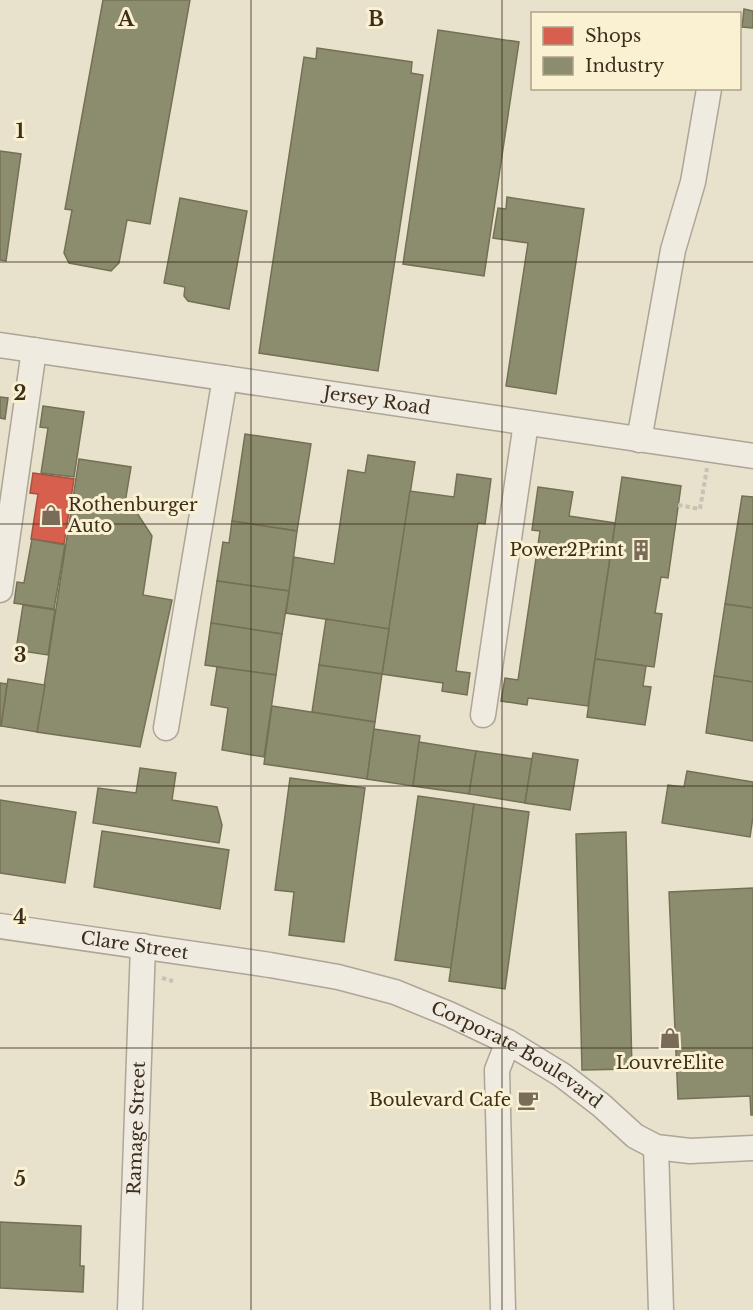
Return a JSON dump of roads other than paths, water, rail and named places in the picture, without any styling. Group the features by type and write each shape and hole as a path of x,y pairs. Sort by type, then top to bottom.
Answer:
{"street":[{"path":"639,440 673,250 693,182 709,90"},
{"name":"Jersey Road","path":"0,345 753,456"},
{"path":"0,590 34,350"},
{"path":"166,728 225,378"},
{"path":"483,715 526,423"},
{"name":"Clare Street","path":"0,926 270,965"},
{"name":"Ramage Street","path":"130,1310 143,946"},
{"name":"Corporate Boulevard","path":"270,965 338,976 395,992 449,1014 508,1042 562,1075 601,1105 635,1136 656,1147 690,1151 753,1148"},
{"path":"503,1310 497,1070 508,1042"},
{"path":"656,1147 661,1310"}],"place":[{"name":"Rothenburger Auto","path":"51,515"},
{"name":"Power2Print","path":"641,550"},
{"name":"LouvreElite","path":"670,1038"},
{"name":"Boulevard Cafe","path":"528,1100"}]}
